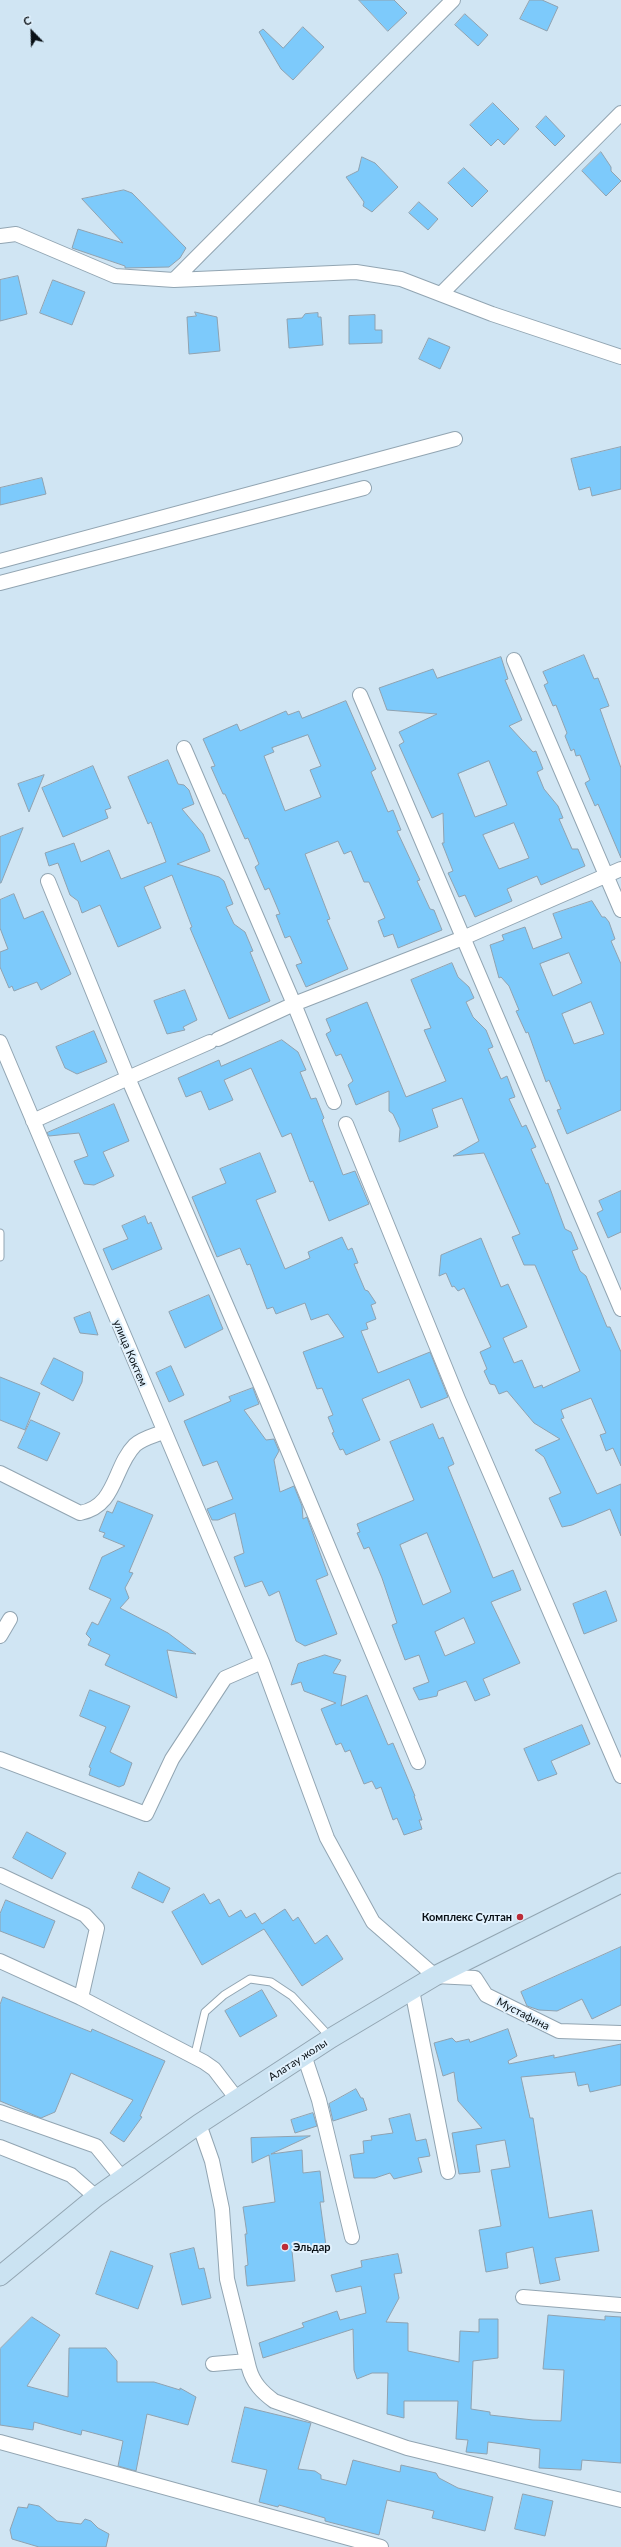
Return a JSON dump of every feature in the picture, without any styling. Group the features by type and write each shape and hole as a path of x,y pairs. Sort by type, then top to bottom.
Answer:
{"main road":[{"name":"Алатау жолы","path":"1,2272 122,2178 199,2124 331,2038 435,1976 621,1883"}],"street":[{"path":"174,280 453,0"},
{"path":"441,294 621,113"},
{"path":"0,236 16,234 115,276 174,280 356,272 401,280 492,314 621,356"},
{"path":"0,561 455,439"},
{"path":"0,584 364,488"},
{"path":"514,660 621,910"},
{"path":"360,695 621,1309"},
{"path":"184,748 294,1004 334,1102"},
{"path":"33,1121 294,1004 463,938 621,869"},
{"path":"48,881 128,1078 262,1388 418,1762"},
{"name":"улица Коктем","path":"0,1043 5,1066 33,1121 163,1432 262,1662 331,1845 373,1922 435,1976"},
{"path":"346,1124 458,1399 621,1776"},
{"path":"0,1473 80,1513 92,1511 102,1503 134,1446 142,1439 163,1432"},
{"path":"0,1636 10,1619"},
{"path":"0,1759 146,1814 172,1759 225,1678 262,1662"},
{"path":"0,1875 80,1912 97,1928 81,1998"},
{"path":"0,1961 81,1998 214,2069 237,2099"},
{"name":"Мустафина","path":"435,1976 475,1978 486,1995 559,2031 621,2033"},
{"path":"412,1990 448,2172"},
{"path":"304,2055 319,2100 352,2236"},
{"path":"0,2112 96,2146 122,2178"},
{"path":"199,2124 212,2161 222,2209 227,2279 247,2361 252,2378 274,2401 407,2448 621,2500"},
{"path":"0,2147 71,2175 96,2197"},
{"path":"523,2297 621,2305"},
{"path":"213,2364 247,2361"},
{"path":"0,2442 381,2547"}],"lane":[{"path":"0,1234 0,1257"},
{"path":"194,2058 205,2012 224,1995 250,1979 271,1982 292,1996 331,2038"}],"building":[{"path":"359,0 394,0 407,13 388,31"},
{"path":"530,0 542,0 558,7 547,31 520,19"},
{"path":"465,14 488,35 478,46 455,25"},
{"path":"303,27 324,47 293,80 281,69 259,32 263,29 283,48"},
{"path":"493,103 519,129 504,145 498,139 491,146 470,125"},
{"path":"546,116 565,136 555,146 536,127"},
{"path":"601,152 611,167 611,171 621,181 606,196 582,171"},
{"path":"362,157 375,163 398,187 372,212 363,206 364,202 346,177 358,171"},
{"path":"464,168 488,191 472,207 448,183"},
{"path":"124,190 132,193 186,248 180,258 169,267 125,268 125,266 72,248 78,229 123,243 82,199"},
{"path":"419,202 438,219 428,230 409,213"},
{"path":"18,276 27,314 0,321 0,280"},
{"path":"53,280 85,292 72,325 40,313"},
{"path":"195,312 217,317 220,351 189,354 187,317 196,316"},
{"path":"318,313 318,317 321,317 323,345 289,348 287,319 302,318 305,314"},
{"path":"375,315 375,330 382,330 382,343 349,344 349,316"},
{"path":"429,338 450,347 440,369 419,359"},
{"path":"621,447 621,489 592,496 590,487 579,490 571,459"},
{"path":"42,478 46,494 0,505 0,488"},
{"path":"584,655 594,679 598,678 609,706 600,709 621,768 621,858 598,804 595,806 585,783 590,780 580,755 576,756 574,749 571,751 565,736 567,733 556,705 553,706 544,685 548,683 543,672"},
{"path":"501,657 508,679 505,680 522,720 509,726 533,752 536,751 543,769 537,772 544,789 558,806 563,818 559,819 572,849 578,849 585,866 541,885 537,876 507,889 512,901 475,917 465,895 459,897 448,873 453,871 442,843 444,843 443,813 432,818 399,745 404,742 399,732 437,714 387,710 379,688 433,669 437,678","holes":["489,761 507,805 475,817 458,774","514,823 529,858 499,869 483,835"]},
{"path":"346,701 376,769 371,772 388,812 393,810 401,830 397,831 420,880 417,881 430,909 434,910 442,930 398,948 393,934 384,937 378,921 385,918 369,882 364,882 351,851 344,854 338,841 305,854 330,919 327,920 348,969 306,987 296,965 302,963 290,936 285,938 276,915 280,914 269,888 265,890 255,867 259,864 248,838 245,839 225,794 223,794 211,767 215,766 203,739 237,724 240,731 286,711 288,715 299,711 302,718","holes":["308,735 321,766 310,770 321,797 285,811 264,756 274,752 272,748"]},
{"path":"168,760 178,784 184,785 189,790 194,804 182,809 203,834 210,851 177,864 219,877 224,881 233,904 226,907 234,924 245,932 253,951 250,952 270,1001 229,1019 190,928 192,927 172,875 144,887 161,928 118,947 100,905 82,913 78,901 70,895 58,863 49,866 45,853 74,843 81,862 109,850 121,879 166,862 151,822 148,824 128,777"},
{"path":"93,766 111,808 105,810 108,818 63,837 42,788"},
{"path":"44,775 29,812 18,784"},
{"path":"23,828 1,883 0,883 0,837"},
{"path":"14,894 24,919 43,911 71,974 41,990 37,982 14,991 12,986 9,988 0,967 0,952 8,949 0,928 0,900"},
{"path":"592,901 602,917 605,917 609,922 615,939 611,941 621,964 621,1110 567,1134 557,1110 561,1109 549,1080 546,1082 528,1032 526,1033 516,1011 519,1010 509,986 501,977 499,978 490,945 504,940 502,935 525,927 533,949 562,938 553,914","holes":["569,953 582,983 553,996 540,964","591,1002 604,1034 574,1044 562,1014"]},
{"path":"452,963 458,977 469,987 474,998 466,1002 473,1017 486,1030 493,1047 488,1049 501,1079 507,1076 515,1097 509,1099 522,1127 526,1125 536,1147 531,1149 546,1184 548,1183 565,1229 571,1232 578,1249 572,1251 580,1271 586,1276 607,1327 610,1327 621,1352 621,1466 613,1448 606,1451 600,1435 606,1433 591,1398 561,1410 564,1418 561,1419 597,1494 621,1484 621,1536 610,1509 572,1525 562,1527 549,1498 561,1493 544,1457 535,1450 560,1439 534,1423 507,1391 499,1394 495,1385 490,1384 484,1371 487,1369 480,1352 491,1347 464,1288 458,1291 454,1286 452,1287 446,1273 439,1276 441,1255 481,1238 501,1287 508,1284 527,1327 503,1338 514,1363 522,1360 534,1388 542,1385 543,1388 580,1371 535,1265 524,1265 512,1237 520,1234 484,1153 453,1156 479,1141 462,1098 432,1109 438,1127 399,1142 400,1129 393,1114 389,1111 389,1091 356,1105 348,1085 353,1081 341,1054 336,1056 326,1034 331,1031 326,1019 367,1002 406,1097 446,1081 424,1030 431,1028 411,980"},
{"path":"185,990 197,1020 183,1027 185,1030 167,1034 154,1001"},
{"path":"94,1031 107,1062 77,1074 65,1068 56,1047"},
{"path":"282,1040 298,1052 306,1070 300,1072 311,1099 316,1098 324,1118 322,1120 343,1175 355,1171 369,1204 329,1221 313,1181 310,1182 291,1133 282,1137 251,1068 224,1080 233,1100 209,1110 201,1091 186,1097 178,1078 219,1060 221,1066"},
{"path":"114,1104 129,1141 103,1152 114,1176 94,1185 84,1184 74,1161 88,1156 79,1133 49,1136 47,1133"},
{"path":"260,1153 276,1192 256,1200 285,1269 310,1258 308,1252 342,1237 348,1250 352,1248 358,1263 354,1264 365,1290 368,1291 376,1303 371,1305 376,1319 366,1323 368,1329 361,1331 378,1373 430,1352 448,1397 421,1408 409,1379 362,1399 380,1440 346,1455 343,1449 340,1450 332,1433 334,1432 328,1417 333,1415 322,1388 317,1389 303,1352 344,1337 328,1314 311,1320 305,1303 276,1314 273,1307 267,1309 250,1264 247,1265 240,1248 217,1257 192,1197 226,1183 220,1169"},
{"path":"621,1191 621,1232 608,1238 597,1213 603,1210 599,1201"},
{"path":"145,1216 148,1224 151,1222 162,1249 112,1270 103,1249 128,1239 122,1226"},
{"path":"209,1295 223,1329 185,1348 169,1312"},
{"path":"90,1312 98,1335 80,1333 74,1318"},
{"path":"54,1358 83,1372 82,1382 73,1401 41,1384"},
{"path":"171,1366 184,1395 169,1402 156,1373"},
{"path":"0,1377 40,1393 25,1430 0,1420"},
{"path":"253,1388 259,1404 244,1410 266,1440 274,1439 279,1451 274,1460 280,1492 294,1486 302,1506 303,1519 307,1517 328,1575 316,1580 337,1634 305,1646 296,1641 279,1591 269,1596 262,1581 245,1587 234,1557 244,1553 235,1513 218,1520 212,1520 207,1509 233,1499 217,1461 203,1466 184,1421 231,1401 229,1397"},
{"path":"31,1420 60,1433 47,1461 18,1448"},
{"path":"433,1424 439,1439 443,1437 454,1464 448,1467 493,1578 513,1570 521,1590 491,1602 520,1663 483,1679 490,1695 475,1701 466,1681 438,1691 437,1696 419,1700 413,1688 429,1682 419,1655 405,1660 392,1625 397,1623 382,1578 369,1547 364,1549 357,1533 360,1532 357,1524 414,1500 390,1442","holes":["427,1533 451,1592 423,1605 400,1545","464,1618 475,1643 445,1656 435,1632"]},
{"path":"118,1501 153,1515 129,1572 133,1573 125,1588 129,1598 120,1608 168,1633 196,1654 167,1650 177,1698 105,1665 110,1655 88,1645 91,1639 86,1634 92,1622 98,1625 111,1599 89,1589 102,1557 125,1546 103,1537 105,1533 99,1531 107,1511 112,1513"},
{"path":"606,1591 617,1621 584,1634 573,1604"},
{"path":"325,1655 341,1660 333,1673 346,1676 341,1706 367,1695 388,1745 393,1743 415,1796 422,1820 419,1820 422,1829 404,1835 397,1818 393,1820 381,1787 376,1789 372,1781 364,1784 350,1750 345,1752 341,1743 336,1745 321,1709 336,1703 304,1691 301,1682 291,1685 298,1664"},
{"path":"90,1690 130,1706 110,1752 132,1763 124,1785 119,1787 89,1775 91,1768 89,1767 106,1727 80,1716"},
{"path":"582,1725 590,1744 551,1761 557,1774 538,1781 524,1749"},
{"path":"27,1832 66,1853 52,1879 13,1858"},
{"path":"139,1872 170,1888 163,1903 132,1888"},
{"path":"204,1894 210,1904 219,1899 229,1917 241,1910 246,1918 255,1913 262,1924 285,1909 293,1921 298,1917 315,1944 327,1935 343,1959 302,1986 264,1929 202,1965 172,1912"},
{"path":"6,1900 55,1921 44,1948 0,1931 0,1914"},
{"path":"621,1947 621,2005 592,2019 582,1999 557,2011 539,2010 527,2006 521,1992"},
{"path":"262,1990 277,2016 240,2037 225,2011"},
{"path":"3,1997 91,2032 92,2029 165,2061 140,2116 142,2117 124,2142 110,2133 133,2100 71,2073 55,2112 41,2118 0,2101 0,2005"},
{"path":"508,2029 517,2056 508,2061 509,2064 554,2055 554,2058 621,2044 621,2085 590,2092 588,2084 578,2086 575,2072 521,2077 530,2118 533,2118 549,2218 592,2210 599,2251 555,2258 560,2280 540,2284 533,2247 506,2253 508,2268 486,2272 479,2230 501,2226 491,2170 510,2167 505,2140 476,2145 480,2172 459,2174 452,2133 482,2128 458,2101 454,2072 443,2076 434,2043 452,2038 456,2042 469,2039 470,2042"},
{"path":"356,2089 361,2098 363,2098 367,2110 333,2121 329,2104"},
{"path":"313,2113 317,2126 295,2133 291,2120"},
{"path":"410,2114 416,2141 426,2139 430,2156 418,2158 422,2172 394,2179 390,2173 375,2178 354,2178 350,2155 364,2153 363,2141 372,2140 371,2136 393,2133 389,2119"},
{"path":"310,2136 271,2154 302,2150 303,2173 320,2171 324,2202 320,2202 326,2246 292,2251 295,2281 247,2286 245,2266 248,2265 245,2234 247,2234 243,2207 275,2202 269,2155 252,2163 251,2138"},
{"path":"194,2248 199,2269 204,2268 211,2298 182,2305 170,2254"},
{"path":"111,2251 153,2266 138,2309 96,2294"},
{"path":"398,2254 402,2273 394,2274 399,2298 386,2322 408,2323 408,2351 459,2362 460,2331 479,2332 479,2319 498,2319 498,2358 473,2361 471,2409 490,2412 490,2415 533,2420 561,2421 564,2370 543,2369 548,2315 605,2320 605,2316 621,2317 621,2463 582,2460 581,2470 539,2468 540,2449 488,2442 487,2454 466,2452 468,2440 456,2439 458,2401 404,2401 404,2418 387,2414 388,2373 372,2373 357,2379 354,2370 353,2329 263,2358 259,2343 304,2327 302,2323 337,2311 340,2320 366,2313 361,2286 336,2292 331,2275 362,2267 361,2261"},
{"path":"32,2317 60,2335 27,2386 68,2397 69,2348 106,2348 117,2361 117,2382 154,2382 180,2390 180,2388 196,2397 188,2425 147,2414 136,2471 118,2466 123,2441 82,2430 81,2435 34,2422 33,2430 0,2425 0,2349"},
{"path":"245,2407 311,2423 298,2469 315,2471 321,2475 321,2479 346,2485 353,2460 400,2472 401,2465 436,2473 439,2478 458,2488 493,2497 485,2531 432,2518 434,2511 387,2500 379,2535 325,2521 325,2518 279,2505 278,2507 259,2502 267,2470 232,2462"},
{"path":"523,2494 553,2501 545,2536 515,2529"},
{"path":"29,2504 39,2506 57,2521 81,2524 85,2519 91,2521 98,2528 109,2534 106,2547 39,2547 12,2539 10,2530 18,2507 27,2508"}],"place":[{"name":"Комплекс Султан","path":"520,1917"},
{"name":"Эльдар","path":"285,2247"}]}
